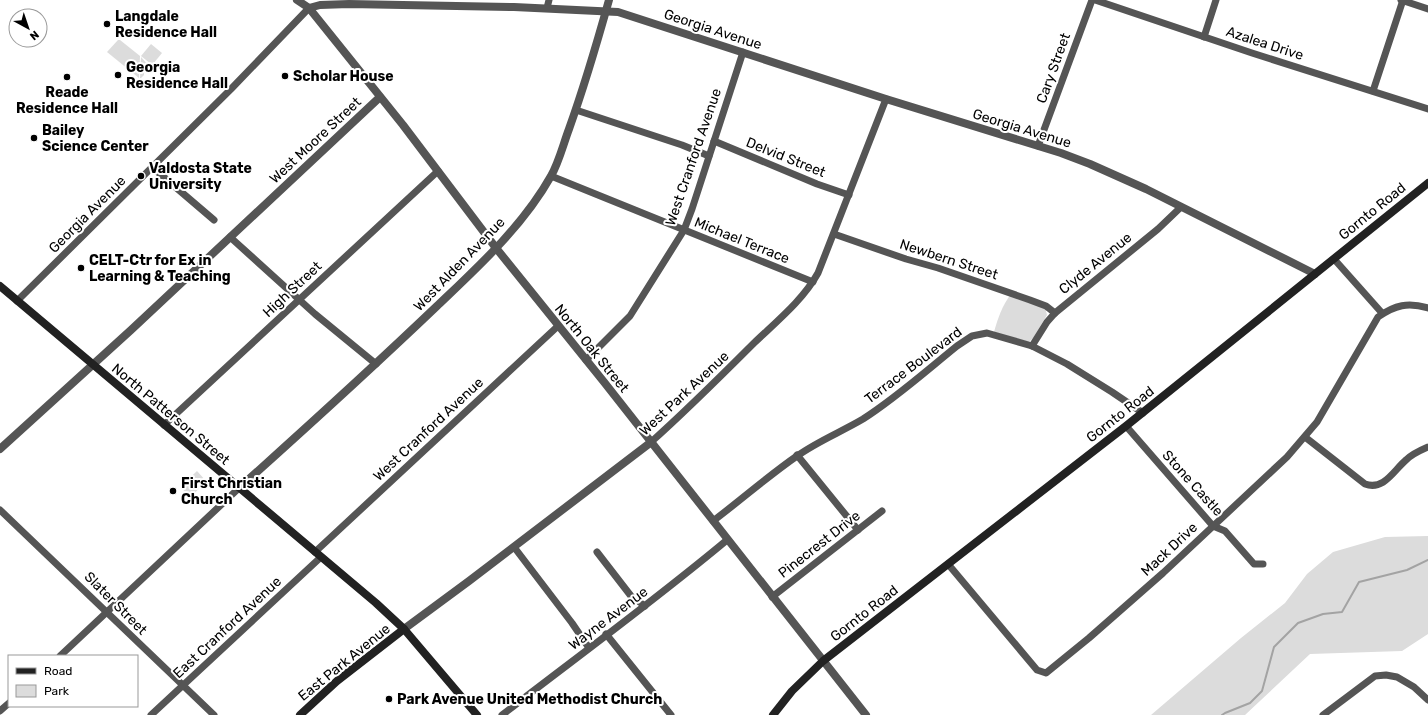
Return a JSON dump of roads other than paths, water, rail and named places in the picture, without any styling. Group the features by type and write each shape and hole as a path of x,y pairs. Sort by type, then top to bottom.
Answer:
{"main road":[{"name":"Gornto Road","path":"773,715 792,691 823,661 1143,413 1428,183"},
{"name":"North Patterson Street","path":"0,286 376,603 404,629 477,715"},
{"name":"East Park Avenue","path":"300,715 337,681 404,629"}],"street":[{"name":"North Oak Street","path":"297,0 309,8 380,97 496,248 866,715"},
{"name":"West Alden Avenue","path":"239,488 376,364 496,248 540,194 555,167 576,110 609,0"},
{"name":"Azalea Drive","path":"1093,0 1115,3 1204,37 1428,108"},
{"name":"Cary Street","path":"1038,146 1093,0"},
{"path":"1204,37 1216,0"},
{"path":"1373,91 1402,0 1428,9"},
{"name":"Georgia Avenue","path":"17,301 234,86 309,8 320,5 349,4 506,6 548,4 606,12 618,12 886,99 1038,146 1109,171 1315,274"},
{"name":"West Cranford Avenue","path":"586,360 630,316 684,230 743,52"},
{"name":"West Moore Street","path":"0,449 380,97"},
{"name":"West Park Avenue","path":"404,629 650,443 805,293 818,273 886,99"},
{"path":"576,110 682,145 709,156"},
{"name":"Delvid Street","path":"714,141 817,184 849,195"},
{"path":"152,166 214,220"},
{"name":"High Street","path":"164,425 438,171"},
{"name":"Michael Terrace","path":"551,176 813,282"},
{"name":"Clyde Avenue","path":"1032,346 1047,322 1055,313 1158,229 1181,207"},
{"name":"Newbern Street","path":"834,234 1030,300 1046,306 1055,313"},
{"path":"230,237 299,300 376,364"},
{"path":"1334,259 1382,314 1388,309 1396,306 1417,305 1428,308"},
{"name":"Mack Drive","path":"948,564 1037,670 1046,673 1089,638 1213,526 1271,472 1305,437 1317,422 1378,316 1382,314"},
{"name":"West Cranford Avenue","path":"314,552 558,326"},
{"name":"Terrace Boulevard","path":"712,521 797,456 865,417 972,336 987,333 1032,346 1066,364 1143,413"},
{"name":"Stone Castle","path":"1126,426 1213,526 1225,531 1254,564 1263,564"},
{"path":"1305,437 1365,484 1371,486 1380,484 1388,478 1407,458 1428,447"},
{"path":"797,456 858,530"},
{"path":"61,655 239,488"},
{"name":"Slater Street","path":"0,510 214,715"},
{"name":"Pinecrest Drive","path":"772,597 882,511"},
{"name":"Wayne Avenue","path":"502,715 606,634 677,582 727,540"},
{"path":"514,547 572,623 589,648"},
{"path":"597,552 631,596 645,606"},
{"name":"East Cranford Avenue","path":"151,715 321,557"},
{"path":"606,634 672,715"},
{"path":"1323,715 1375,676 1386,675 1397,677 1414,687 1428,700"},
{"path":"0,711 8,704"}],"waterway":[{"path":"1222,715 1250,703 1262,691 1274,647 1298,623 1323,614 1342,612 1359,582 1407,570 1428,560"}],"place":[{"name":"Langdale Residence Hall","path":"107,24"},
{"name":"Georgia Residence Hall","path":"118,75"},
{"name":"Scholar House","path":"285,76"},
{"name":"Reade Residence Hall","path":"67,77"},
{"name":"Bailey Science Center","path":"34,138"},
{"name":"Valdosta State University","path":"141,176"},
{"name":"CELT-Ctr for Ex in Learning & Teaching","path":"81,268"},
{"name":"First Christian Church","path":"173,491"},
{"name":"Park Avenue United Methodist Church","path":"389,699"}]}
